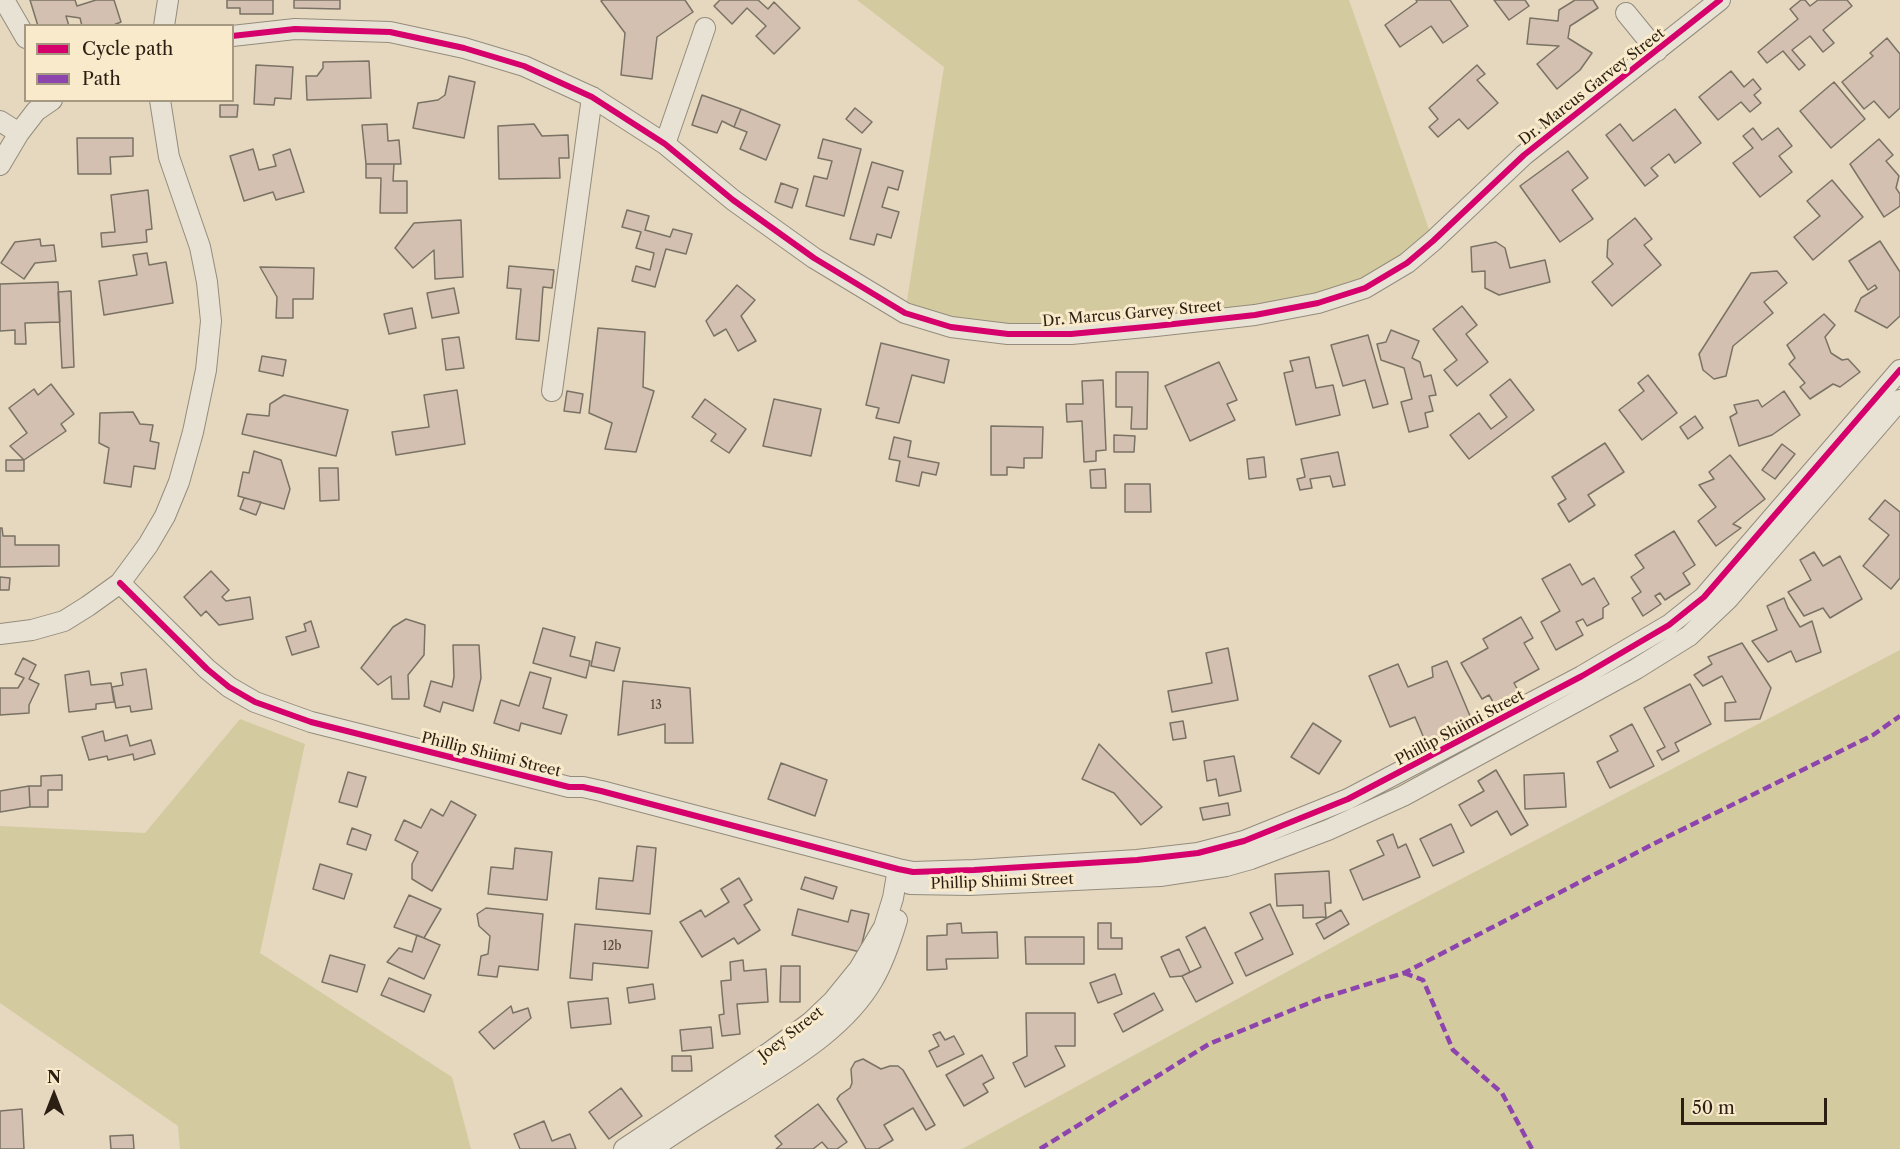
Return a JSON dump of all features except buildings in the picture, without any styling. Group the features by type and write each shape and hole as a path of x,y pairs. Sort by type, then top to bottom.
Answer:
{"street":[{"path":"4,0 24,35"},
{"path":"164,24 168,0"},
{"name":"Dr. Marcus Garvey Street","path":"234,36 295,30 390,32 464,48 524,66 592,97 665,144 733,200 814,258 905,313 951,327 1008,334 1071,334 1255,315 1318,303 1365,288 1407,262 1433,241 1524,155 1720,0"},
{"path":"1626,13 1657,51"},
{"path":"665,144 705,28"},
{"path":"552,391 592,97"},
{"path":"0,165 19,133 36,111 49,102"},
{"path":"0,634 32,630 64,621 120,583 148,545 165,516 179,482 193,432 206,370 211,321 200,247 169,157 160,102"},
{"path":"0,121 19,133"},
{"name":"Phillip Shiimi Street","path":"904,877 1137,860 1198,853 1244,841 1348,800 1582,676 1669,625 1704,597 1900,370"},
{"name":"Phillip Shiimi Street","path":"120,583 207,669 229,687 255,702 310,722 569,787 580,796 597,803 904,877 969,885 1160,876 1226,866 1328,830 1402,796 1636,669 1689,636 1728,599 1900,400"},
{"name":"Joey Street","path":"624,1149 770,1052 811,1022 833,1001 859,969 884,927 904,877"},
{"name":"Joey Street","path":"651,1149 777,1068 820,1037 848,1013 873,980 888,948 904,877"}],"shaded area":[{"path":"857,0 1349,0 1433,241 1365,288 1071,334 905,313 944,67"},
{"path":"1900,650 1900,1149 962,1149 1373,925"},
{"path":"240,719 305,744 260,953 452,1077 471,1149 180,1149 178,1126 0,1003 0,826 145,833"}],"marked path":[{"path":"1040,1149 1209,1044 1319,999 1404,973 1665,838 1873,735 1900,716"},
{"path":"1404,973 1423,980 1453,1050 1502,1093 1532,1149"}],"cycle path":[{"path":"234,36 295,29 390,32 464,48 524,66 592,97 665,144 733,200 814,258 905,313 951,327 1008,334 1071,334 1255,315 1318,303 1365,288 1407,263 1524,155 1720,0"},
{"path":"120,583 207,669 229,687 255,702 311,722 569,787 601,791 913,872 1137,860 1198,853 1244,841 1348,799 1582,676 1669,625 1704,597 1900,370"}]}
